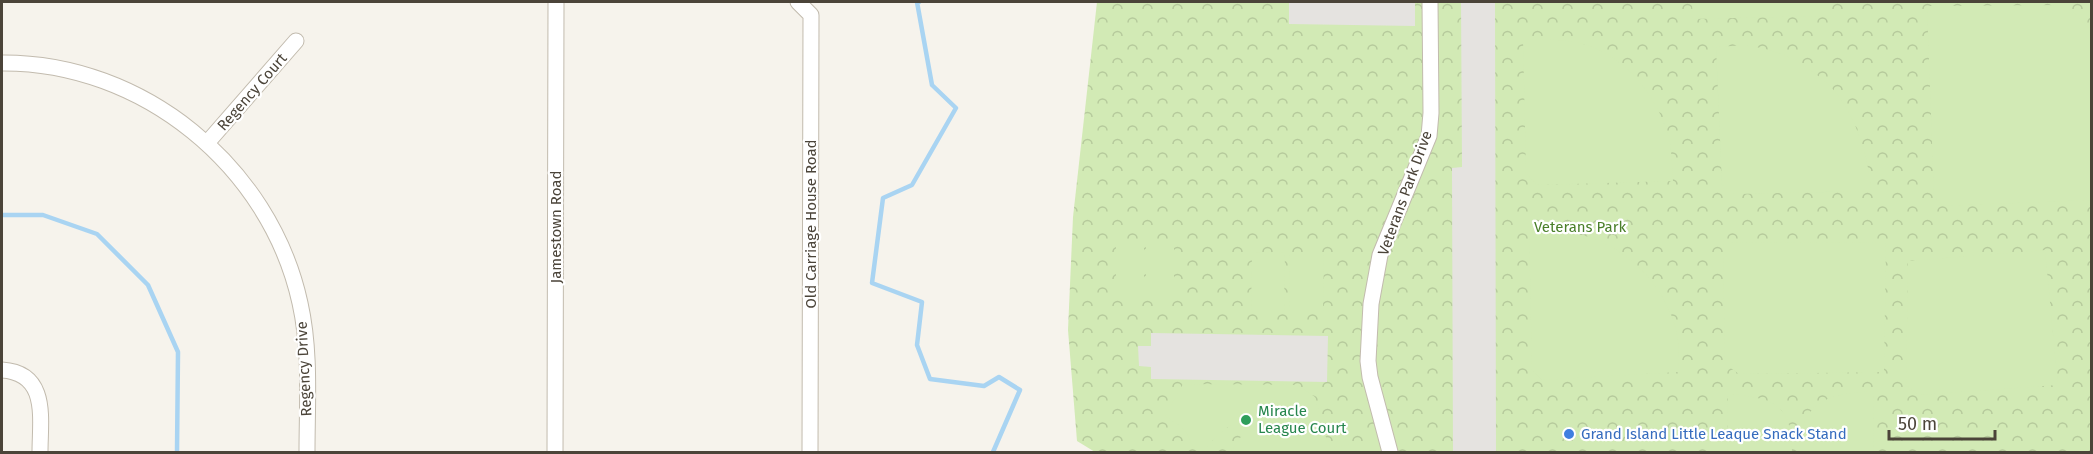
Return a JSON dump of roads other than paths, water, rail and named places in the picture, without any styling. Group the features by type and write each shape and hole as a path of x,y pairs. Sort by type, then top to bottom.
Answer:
{"street":[{"name":"Jamestown Road","path":"555,453 556,2"},
{"name":"Old Carriage House Road","path":"798,2 811,15 810,453"},
{"name":"Veterans Park Drive","path":"1390,453 1370,377 1368,361 1371,304 1380,255 1429,135 1431,113 1430,2"},
{"name":"Regency Court","path":"207,143 296,41"},
{"name":"Regency Drive","path":"2,63 47,66 110,83 161,108 207,143 229,165 266,216 292,273 305,334 308,365 307,453"},
{"path":"2,370 18,373 36,388 40,400 40,453"}],"waterway":[{"path":"919,2 917,2 932,85 956,108 912,185 883,198 872,283 922,302 917,345 930,379 984,386 999,377 1020,390 993,452"},
{"path":"2,215 43,215 97,234 148,285 178,352 177,452"}],"place":[{"name":"Miracle League Court","path":"1246,420"},
{"name":"Grand Island Little Leaque Snack Stand","path":"1569,434"}],"park label":[{"name":"Veterans Park","path":"1580,227"}]}
